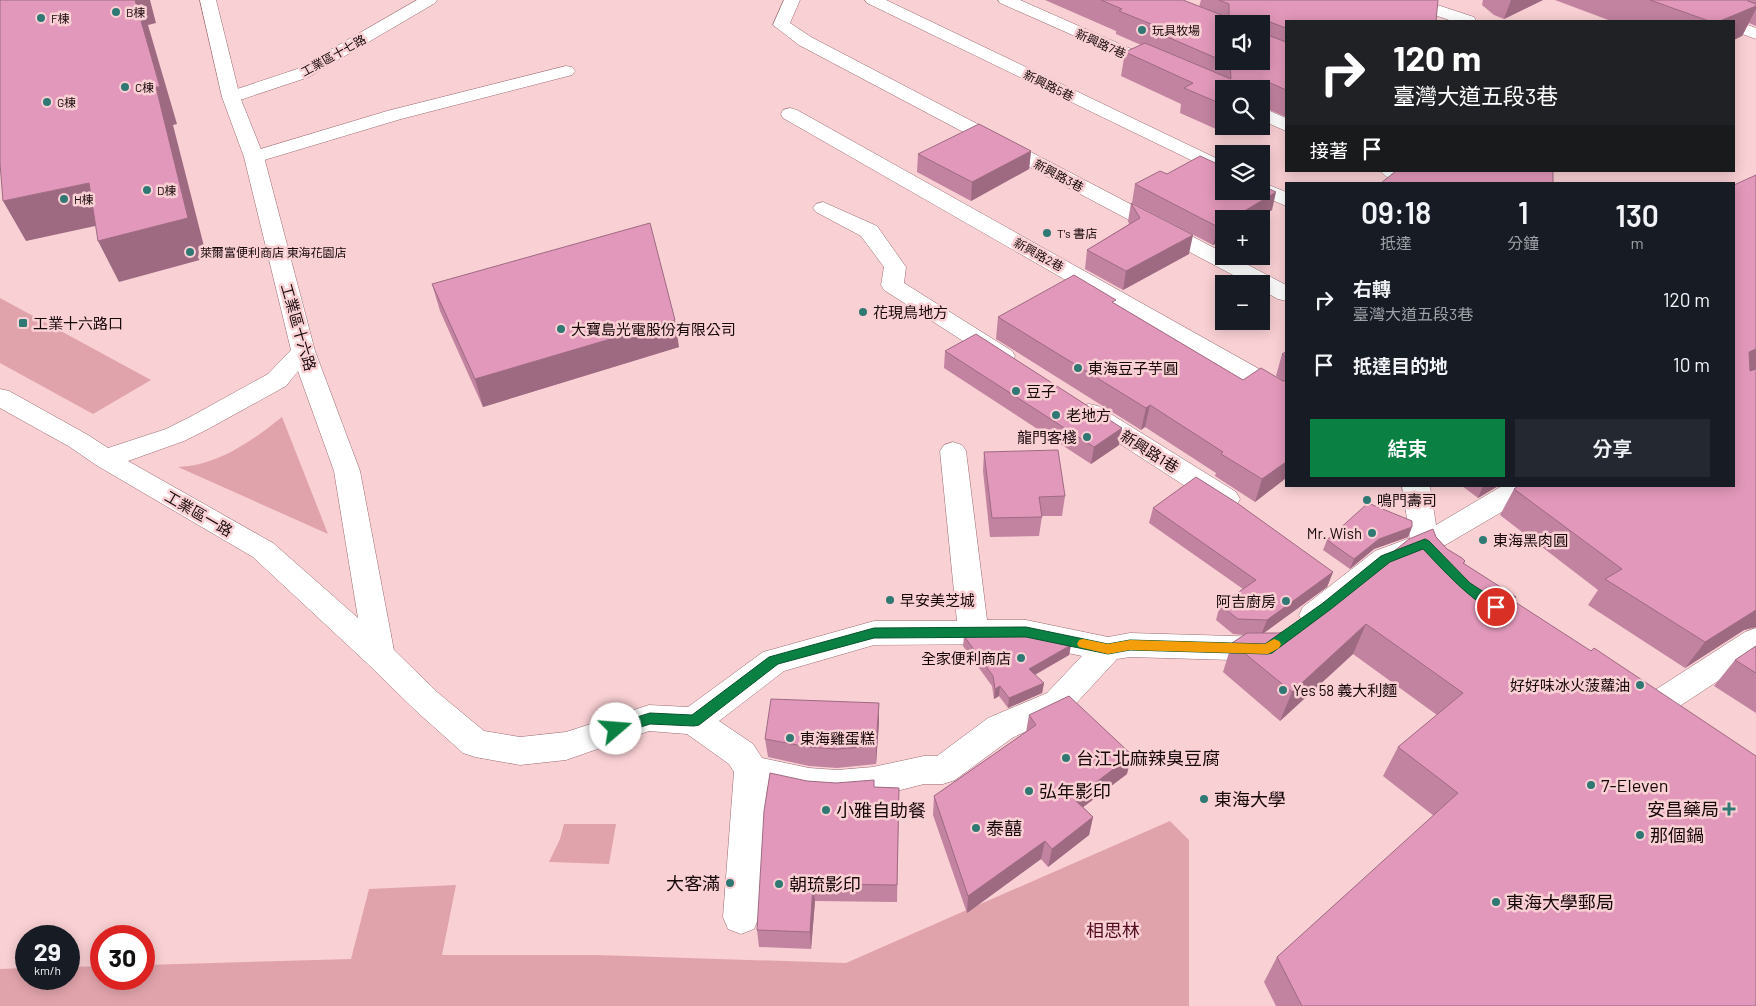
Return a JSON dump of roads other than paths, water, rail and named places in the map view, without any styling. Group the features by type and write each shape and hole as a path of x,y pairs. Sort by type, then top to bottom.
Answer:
{"street":[{"name":"工業區十六路","path":"208,0 230,97 254,157 303,351 347,470 380,656"},
{"name":"工業區十七路","path":"230,97 303,73 429,0"},
{"name":"新興路3巷","path":"792,0 782,25 805,41 1285,293"},
{"name":"新興路5巷","path":"873,0 1215,166"},
{"name":"新興路7巷","path":"1006,0 1215,93"},
{"path":"1406,0 1468,16"},
{"path":"1735,25 1756,34"},
{"path":"254,157 322,138 394,114 566,71"},
{"name":"新興路2巷","path":"790,114 1285,394"},
{"path":"1270,117 1285,124"},
{"path":"1394,172 1421,182"},
{"path":"1270,192 1285,200"},
{"path":"823,208 869,231 895,267 892,284 1025,371"},
{"path":"105,459 175,435 199,423 277,380 303,351"},
{"name":"工業區一路","path":"0,397 79,441 105,459 263,550 380,656 426,701 475,743 520,751 566,746 650,718 694,721"},
{"name":"新興路1巷","path":"1070,400 1244,510"},
{"path":"953,451 973,633"},
{"path":"1416,487 1435,554"},
{"path":"741,917 752,770 741,754 694,721 774,660 874,633 1026,632 1108,649 1130,645 1268,649 1327,606 1343,580 1385,559 1435,554 1523,487"},
{"path":"1649,710 1756,640"},
{"path":"752,770 809,783 837,786 873,782 924,770 943,770 1000,728 1058,702 1108,649"}],"place":[{"name":"B棟","path":"116,12"},
{"name":"F棟","path":"41,18"},
{"name":"玩具牧場","path":"1142,30"},
{"name":"C棟","path":"125,87"},
{"name":"G棟","path":"47,102"},
{"name":"D棟","path":"147,190"},
{"name":"H棟","path":"64,199"},
{"name":"T's 書店","path":"1047,233"},
{"name":"萊爾富便利商店 東海花園店","path":"190,252"},
{"name":"花現鳥地方","path":"863,312"},
{"name":"工業十六路口","path":"23,323"},
{"name":"大寶島光電股份有限公司","path":"561,329"},
{"name":"東海豆子芋圓","path":"1078,368"},
{"name":"豆子","path":"1016,391"},
{"name":"老地方","path":"1056,415"},
{"name":"龍門客棧","path":"1087,437"},
{"name":"鳴門壽司","path":"1367,500"},
{"name":"Mr. Wish","path":"1372,533"},
{"name":"東海黑肉圓","path":"1483,540"},
{"name":"早安美芝城","path":"890,600"},
{"name":"阿吉廚房","path":"1286,601"},
{"name":"全家便利商店","path":"1021,658"},
{"name":"好好味冰火菠蘿油","path":"1640,685"},
{"name":"Yes 58 義大利麵","path":"1283,690"},
{"name":"東海雞蛋糕","path":"790,738"},
{"name":"台江北麻辣臭豆腐","path":"1066,758"},
{"name":"7-Eleven","path":"1591,785"},
{"name":"弘年影印","path":"1029,791"},
{"name":"東海大學","path":"1204,799"},
{"name":"安昌藥局","path":"1729,809"},
{"name":"小雅自助餐","path":"826,810"},
{"name":"泰囍","path":"976,828"},
{"name":"那個鍋","path":"1640,835"},
{"name":"大客滿","path":"730,883"},
{"name":"朝琉影印","path":"779,884"},
{"name":"東海大學郵局","path":"1496,902"}],"park label":[{"name":"相思林","path":"1113,930"}]}
